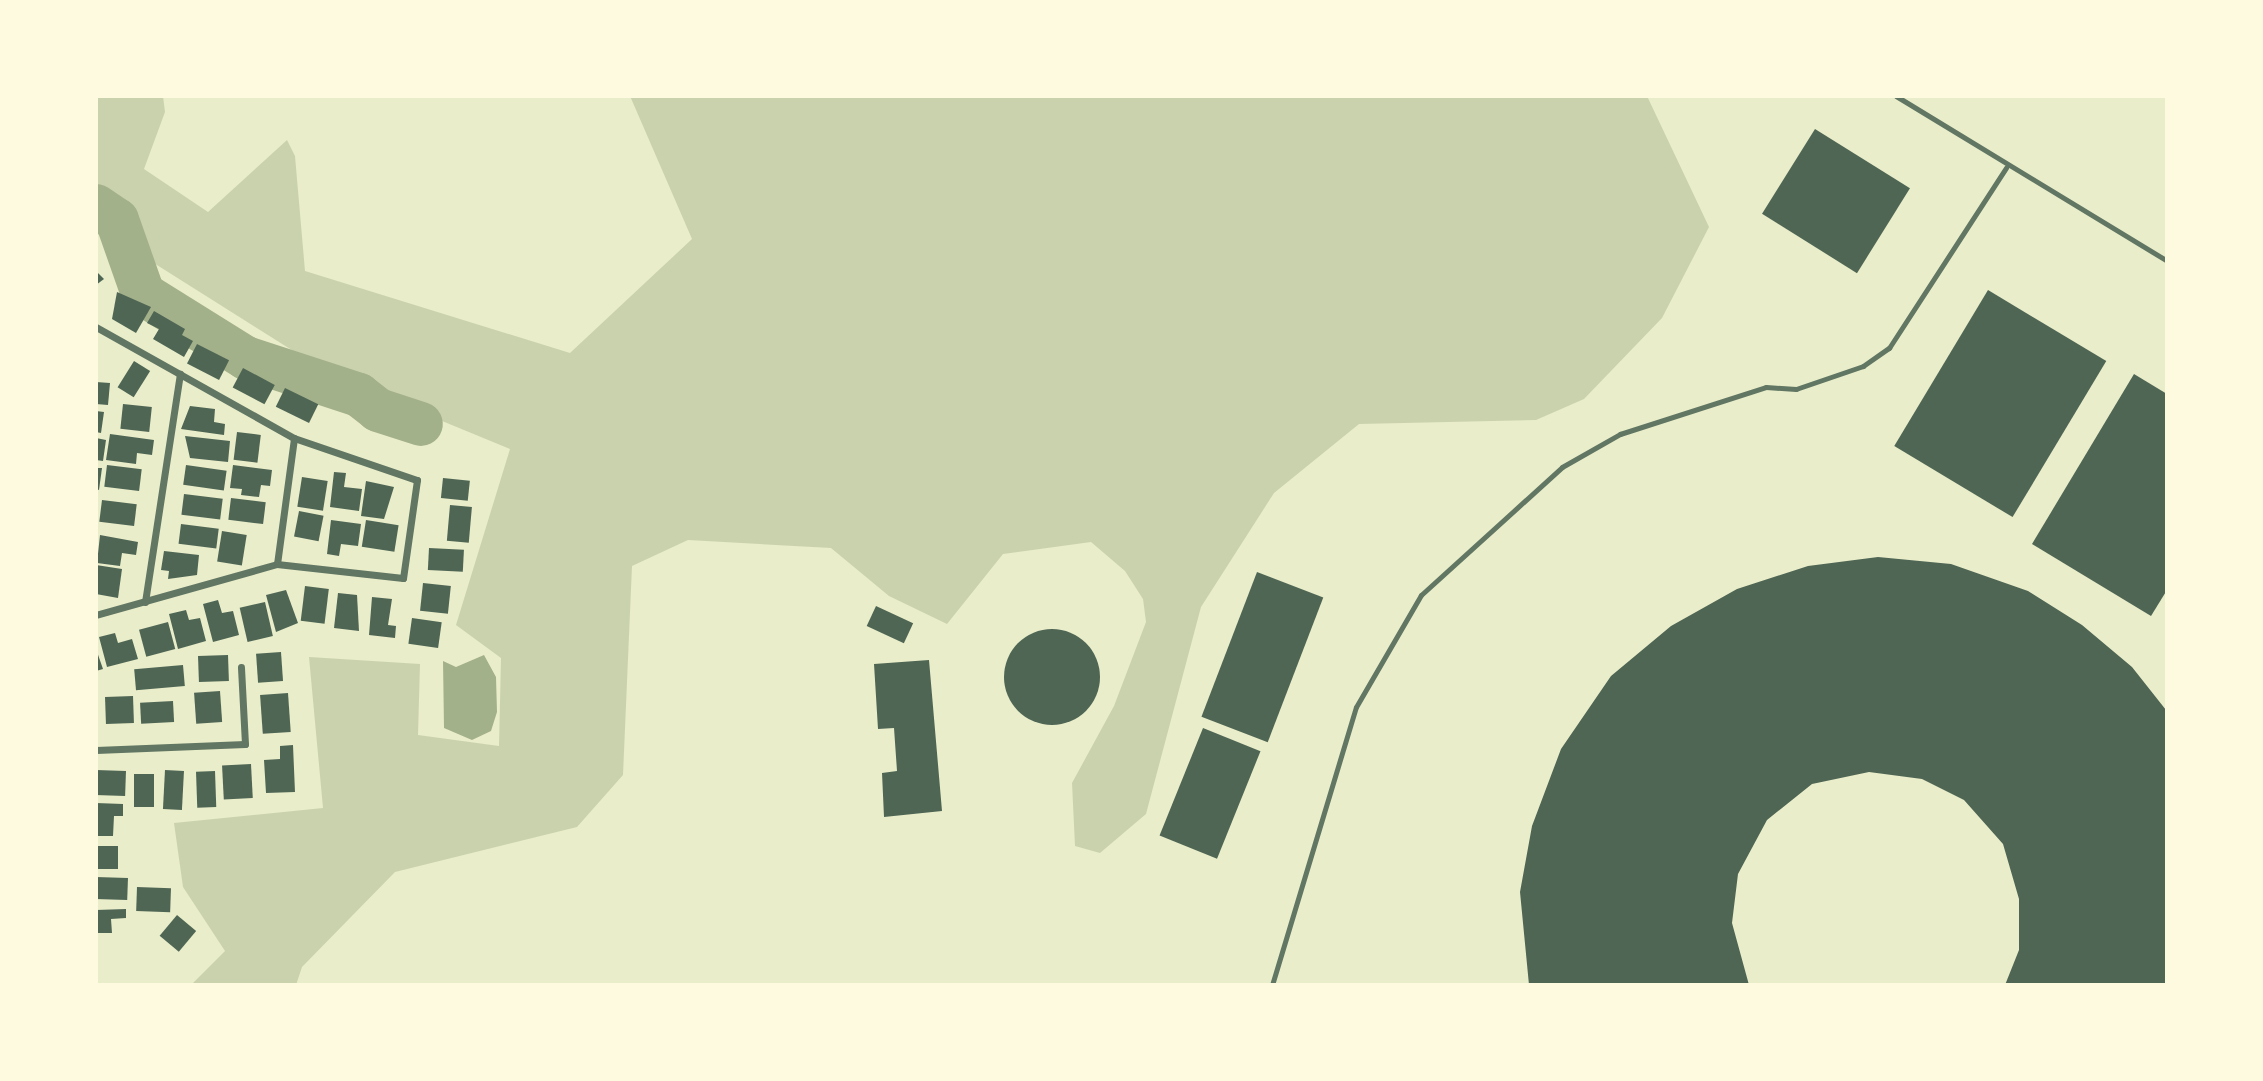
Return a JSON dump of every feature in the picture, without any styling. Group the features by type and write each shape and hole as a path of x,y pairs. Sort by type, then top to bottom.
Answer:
{"street":[{"path":"96,327 294,438 417,480 403,578 276,564 96,615"},
{"path":"145,602 180,374"},
{"path":"276,564 294,438"},
{"path":"96,750 245,744 241,667"}],"lane":[{"path":"1896,96 2006,168 2167,261"},
{"path":"1272,985 1356,707 1421,595 1562,467 1620,434 1766,387 1796,389 1863,366 1889,348 2006,168"}],"shaded area":[{"path":"96,96 163,96 165,112 144,169 208,212 287,140 295,156 305,271 570,353 692,239 630,96 1647,96 1709,227 1662,318 1584,399 1536,420 1359,424 1274,493 1201,607 1146,814 1100,853 1075,846 1072,783 1114,706 1146,622 1143,599 1125,571 1091,542 1003,554 947,624 889,596 831,548 688,540 632,566 623,775 577,827 395,872 302,967 296,985 191,985 225,951 183,887 174,823 323,808 309,657 420,664 418,735 499,746 501,658 456,625 510,449 333,376 149,260 96,193"},
{"path":"484,655 496,677 497,712 491,731 472,740 444,728 443,661 456,667"}],"building":[{"path":"1815,129 1910,188 1857,273 1762,214"},
{"path":"96,271 104,279 96,285"},
{"path":"1988,290 2106,361 2013,517 1894,446"},
{"path":"117,292 151,307 136,333 112,319"},
{"path":"154,311 185,329 182,335 193,341 184,357 153,339 159,329 147,323"},
{"path":"197,344 229,360 219,380 187,364"},
{"path":"134,361 150,371 134,397 118,387"},
{"path":"243,368 275,385 264,404 233,387"},
{"path":"2134,374 2167,394 2167,590 2151,616 2032,544"},
{"path":"96,382 110,383 108,405 96,404"},
{"path":"285,388 318,404 309,423 276,407"},
{"path":"123,404 152,407 149,432 120,429"},
{"path":"190,406 215,409 214,422 225,424 224,435 181,429"},
{"path":"96,411 104,412 101,433 96,432"},
{"path":"237,432 261,435 257,463 234,460"},
{"path":"110,434 154,440 152,455 137,453 136,464 106,460"},
{"path":"185,436 230,441 228,462 190,458"},
{"path":"96,438 106,440 103,461 96,460"},
{"path":"107,465 142,469 139,491 104,487"},
{"path":"186,465 227,471 224,491 183,485"},
{"path":"233,465 272,470 270,486 261,485 259,497 241,495 242,489 230,488"},
{"path":"96,468 102,468 99,490 96,489"},
{"path":"334,472 346,473 344,487 362,489 359,511 330,507"},
{"path":"302,477 328,481 323,511 297,507"},
{"path":"443,478 470,481 468,501 441,498"},
{"path":"366,481 394,487 384,519 361,516"},
{"path":"184,494 223,499 220,520 181,515"},
{"path":"231,498 266,502 263,524 228,520"},
{"path":"102,500 137,504 134,526 99,522"},
{"path":"450,505 472,507 469,543 447,541"},
{"path":"299,511 324,516 319,541 294,537"},
{"path":"331,520 361,524 358,546 341,544 339,556 327,554"},
{"path":"366,520 399,525 394,552 362,547"},
{"path":"181,524 219,529 216,548 179,544"},
{"path":"222,531 247,535 242,566 217,562"},
{"path":"100,535 138,542 136,555 122,553 120,566 97,563"},
{"path":"429,548 464,550 463,572 428,570"},
{"path":"164,551 199,555 197,575 168,579 169,571 161,570"},
{"path":"1878,557 1951,564 2028,591 2082,625 2132,667 2166,710 2167,985 2005,985 2019,950 2019,899 2003,844 1964,800 1922,779 1869,772 1812,784 1767,820 1738,874 1732,923 1749,985 1529,985 1520,892 1532,826 1561,749 1611,676 1671,626 1737,589 1808,566"},
{"path":"96,565 122,569 118,598 96,594"},
{"path":"1257,572 1323,597 1268,742 1201,717"},
{"path":"423,583 451,586 448,614 420,611"},
{"path":"305,586 329,589 325,624 301,621"},
{"path":"286,590 298,623 276,632 266,595"},
{"path":"338,593 357,595 359,631 334,628"},
{"path":"372,597 392,599 388,625 396,626 395,638 369,635"},
{"path":"218,600 222,613 233,611 239,635 213,642 203,604"},
{"path":"265,602 273,636 248,642 240,608"},
{"path":"876,606 913,623 904,643 867,626"},
{"path":"186,610 189,620 200,618 206,641 178,649 169,614"},
{"path":"412,618 442,622 438,648 408,644"},
{"path":"168,622 175,649 146,657 139,630"},
{"path":"1052,629 1070,633 1086,643 1096,659 1100,677 1096,695 1086,711 1070,721 1052,725 1034,721 1018,711 1008,695 1004,677 1008,659 1018,643 1034,633"},
{"path":"115,633 118,643 132,639 138,659 107,667 99,637"},
{"path":"96,649 103,669 96,671"},
{"path":"281,652 283,681 258,683 256,654"},
{"path":"228,655 229,681 199,682 198,656"},
{"path":"929,660 942,811 884,817 882,773 897,771 894,728 878,729 874,664"},
{"path":"183,665 185,686 136,690 134,669"},
{"path":"220,691 222,722 196,724 194,693"},
{"path":"288,693 291,732 263,734 260,695"},
{"path":"133,696 134,723 106,724 105,697"},
{"path":"173,701 174,722 141,724 140,703"},
{"path":"1203,728 1260,751 1217,859 1160,836"},
{"path":"293,745 295,792 266,793 264,760 280,759 280,746"},
{"path":"251,764 253,798 224,799 222,766"},
{"path":"96,770 126,771 125,796 96,795"},
{"path":"165,770 184,771 182,810 163,809"},
{"path":"215,771 216,807 197,808 196,772"},
{"path":"134,774 154,774 154,807 134,807"},
{"path":"96,803 123,804 123,816 114,816 113,836 96,836"},
{"path":"96,846 118,846 118,869 96,869"},
{"path":"96,877 128,878 127,900 96,899"},
{"path":"137,887 171,888 170,912 136,911"},
{"path":"126,909 126,918 111,919 112,933 96,933 96,910"},
{"path":"177,915 196,931 179,952 160,936"}],"waterway":[{"path":"96,206 117,220 143,294 246,358 359,395 378,410 421,424"}]}
